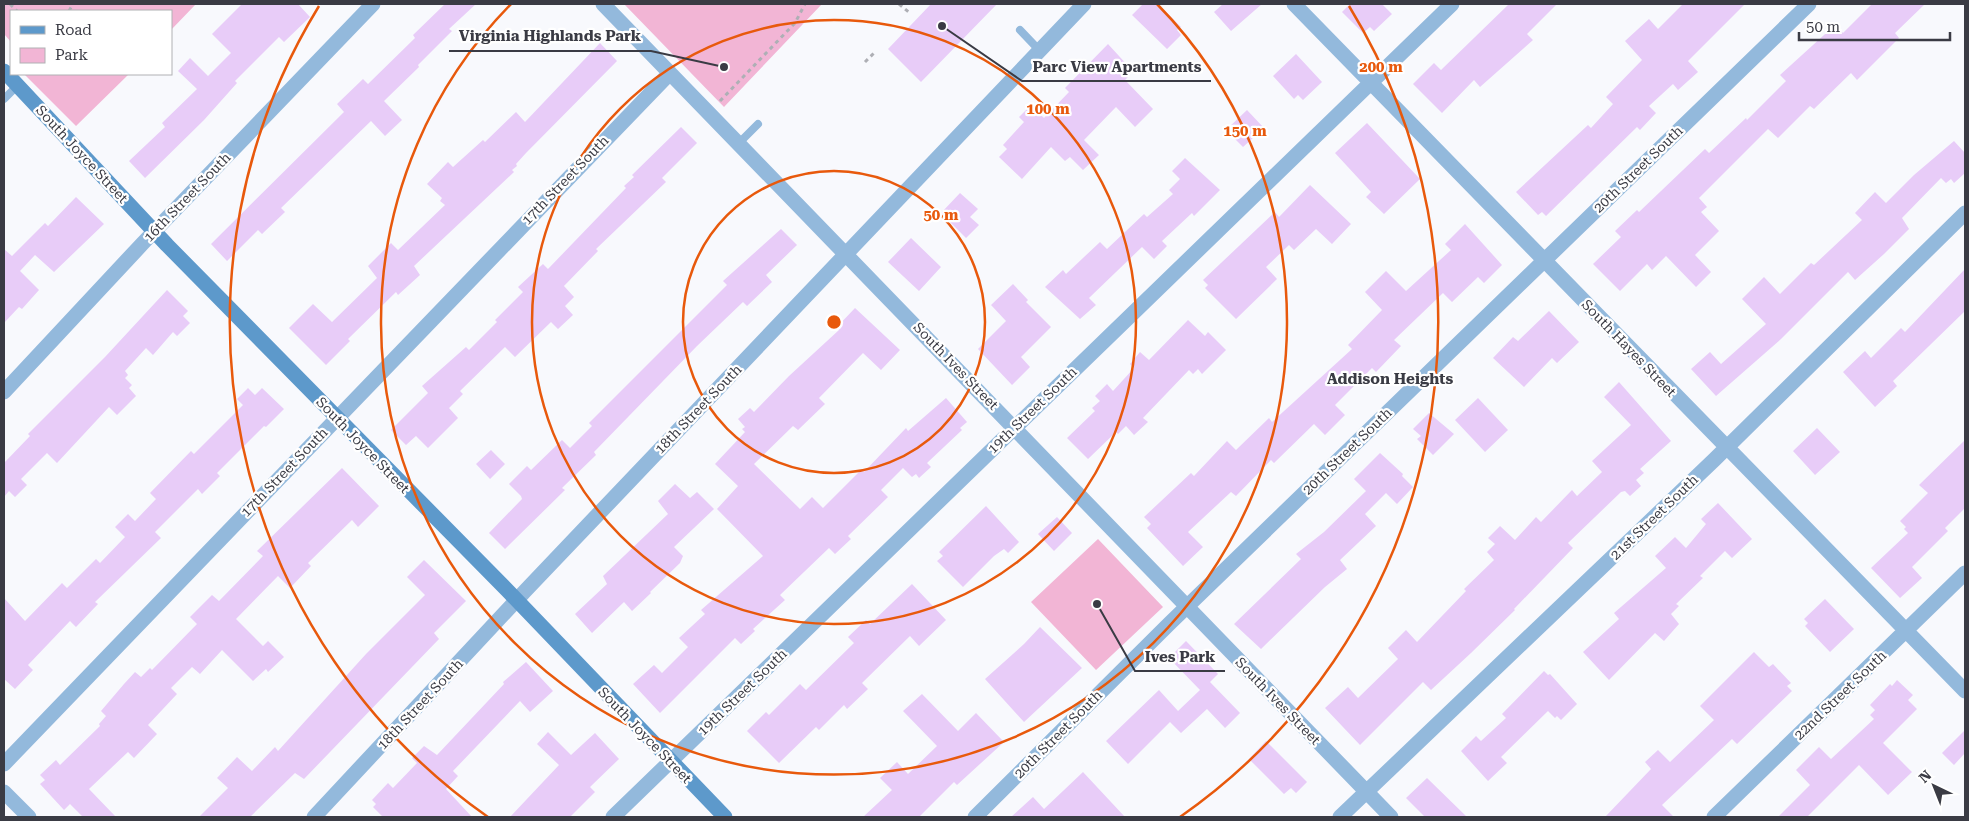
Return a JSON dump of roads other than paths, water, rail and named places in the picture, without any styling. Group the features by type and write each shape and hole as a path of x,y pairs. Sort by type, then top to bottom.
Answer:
{"street":[{"name":"16th Street South","path":"4,392 155,231 373,4"},
{"name":"South Ives Street","path":"602,4 846,253 1391,817"},
{"name":"18th Street South","path":"314,817 517,600 1084,4"},
{"name":"South Hayes Street","path":"1294,4 1965,691"},
{"name":"19th Street South","path":"612,817 1452,4"},
{"name":"20th Street South","path":"975,817 1188,607 1809,4"},
{"name":"South Joyce Street","path":"4,71 155,231 336,418 517,600 670,762 725,817"},
{"name":"17th Street South","path":"4,764 670,73"},
{"name":"21st Street South","path":"1340,817 1727,448 1965,213"},
{"name":"22nd Street South","path":"1714,817 1965,572"},
{"path":"4,792 29,817"}],"lane":[{"path":"1020,30 1040,51"},
{"path":"4,99 18,85"},
{"path":"739,144 758,124"}],"place":[{"name":"Parc View Apartments","path":"942,26"},
{"name":"Virginia Highlands Park","path":"724,67"},
{"name":"Ives Park","path":"1097,604"}],"district":[{"name":"Addison Heights","path":"1390,379"}]}
